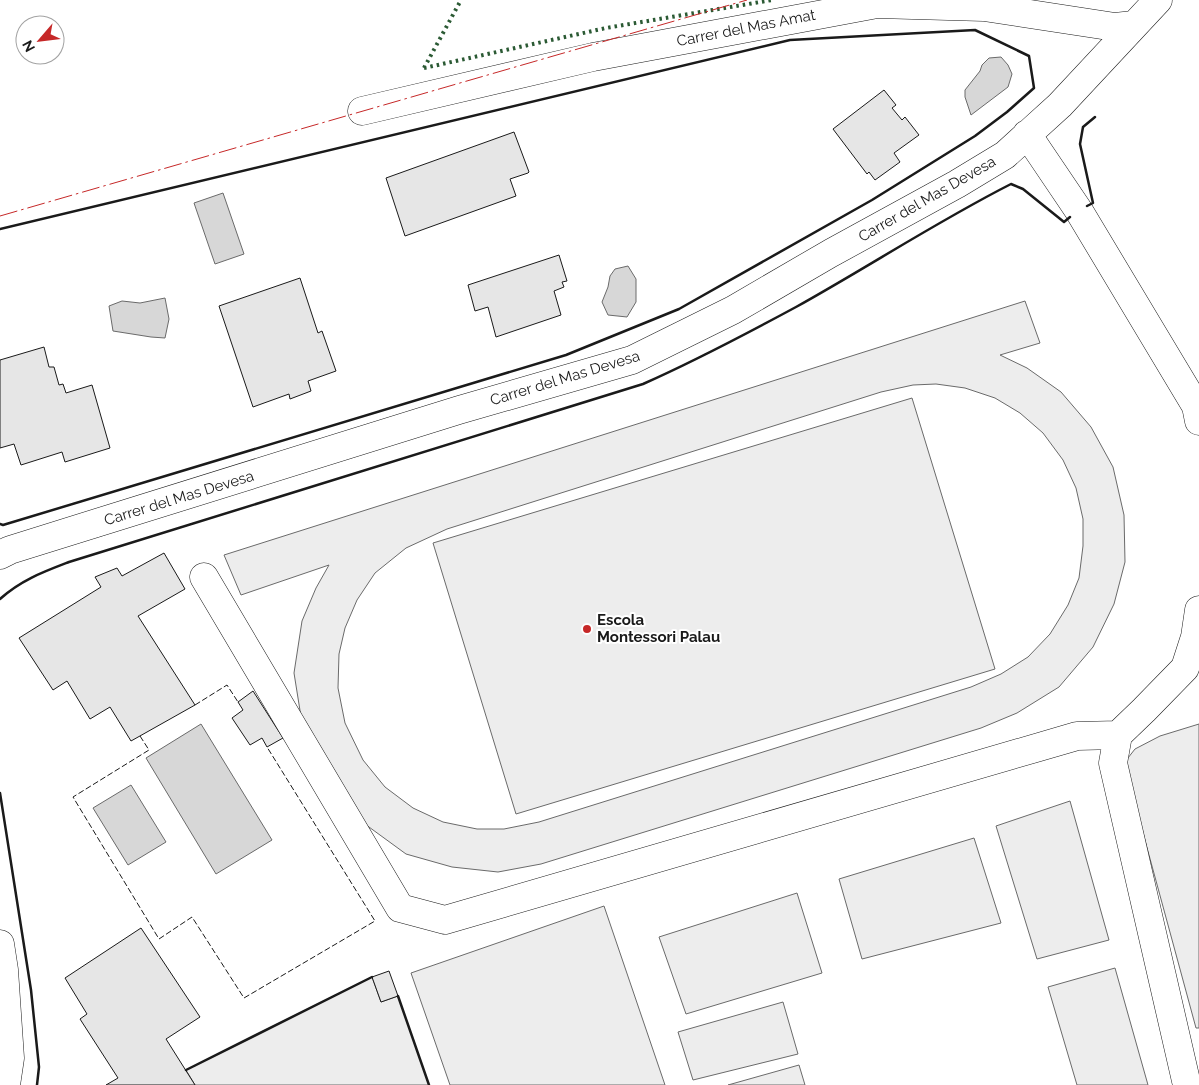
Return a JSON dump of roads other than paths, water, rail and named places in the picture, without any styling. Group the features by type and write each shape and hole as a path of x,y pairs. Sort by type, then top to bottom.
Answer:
{"street":[{"name":"Carrer del Mas Devesa","path":"0,555 10,550 450,413 632,360 733,310 831,253 957,184 1004,155 1060,105 1158,0"},
{"name":"Carrer del Mas Amat","path":"362,111 593,57 876,4 984,7 1115,27 1134,25"},
{"path":"1027,134 1079,211 1196,406 1199,421"},
{"path":"204,577 400,908 445,920 1077,736 1118,735"},
{"path":"1188,1085 1113,763 1118,735 1185,668 1195,637 1199,610"},
{"path":"0,944 4,970 10,1058 6,1085"}],"place":[{"name":"Escola Montessori Palau","path":"587,629"}]}
